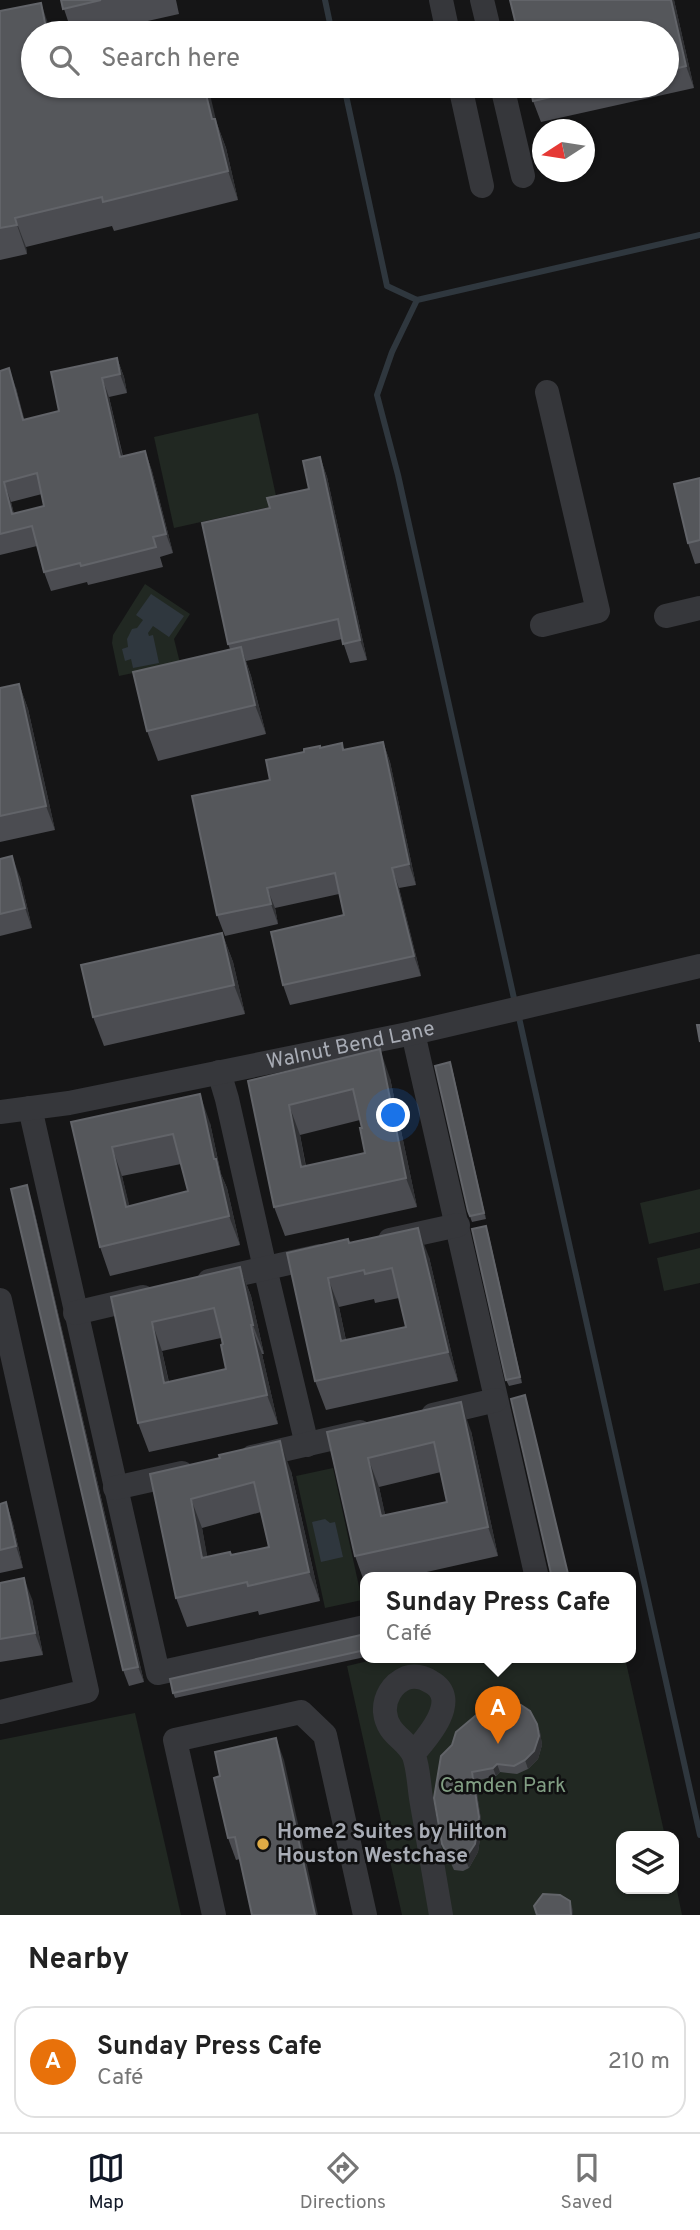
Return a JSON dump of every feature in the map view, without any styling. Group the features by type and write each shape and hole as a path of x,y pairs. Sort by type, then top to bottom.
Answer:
{"street":[{"path":"441,0 445,21"},
{"path":"482,0 487,21"},
{"path":"463,98 482,186"},
{"path":"505,98 523,176"},
{"path":"542,625 598,611 547,393"},
{"path":"666,616 700,608"},
{"name":"Walnut Bend Lane","path":"0,1112 123,1092 413,1033 700,966"},
{"path":"413,1033 536,1572"},
{"path":"219,1072 307,1445"},
{"path":"30,1108 158,1673 360,1628"},
{"path":"364,1246 458,1225"},
{"path":"75,1313 338,1252"},
{"path":"0,1300 88,1691 0,1712"},
{"path":"410,1420 496,1400"},
{"path":"226,1463 386,1426"},
{"path":"115,1488 200,1469"},
{"path":"214,1915 175,1740 302,1712 325,1735 365,1915"},
{"path":"413,1754 441,1915"}],"green space":[{"path":"258,413 278,505 174,528 154,437"},
{"path":"145,584 190,614 174,639 180,663 119,676 112,643 113,635"},
{"path":"700,1189 700,1232 649,1244 640,1203"},
{"path":"700,1248 700,1283 664,1291 657,1258"},
{"path":"333,1468 360,1600 325,1608 296,1476"},
{"name":"Camden Park","path":"360,1663 626,1663 664,1831 616,1831 616,1894 678,1894 682,1915 402,1915 347,1666"},
{"path":"135,1713 181,1915 0,1915 0,1740"}],"shaded area":[{"path":"151,594 184,616 169,637 153,626 148,633 149,636 153,635 159,663 133,668 131,659 125,661 122,649 128,647 127,639 132,629 137,628 143,620 136,615"},
{"path":"325,1519 330,1523 335,1522 343,1557 321,1562 312,1522"}],"building":[{"path":"61,0 101,0 63,9"},
{"path":"510,0 671,0 676,21 515,21"},
{"path":"41,3 45,21 21,21 21,98 207,98 228,171 103,202 102,197 15,218 17,225 0,228 0,11"},
{"path":"679,35 686,66 679,68"},
{"path":"117,358 120,374 102,378 120,457 145,451 166,534 153,537 156,547 81,566 80,563 44,572 32,526 0,534 0,371 9,368 23,420 59,411 51,372","holes":["37,473 44,506 12,514 4,482"]},
{"path":"320,457 360,640 343,644 338,619 228,644 202,523 270,508 267,498 309,489 303,461"},
{"path":"700,478 700,540 688,543 674,484"},
{"path":"241,647 255,705 147,731 133,672"},
{"path":"19,684 46,806 0,816 0,688"},
{"path":"383,742 409,864 392,868 414,956 283,985 271,932 344,915 335,873 267,888 271,904 217,915 192,796 270,780 266,760 304,752 304,749 342,743 343,750"},
{"path":"12,856 25,908 0,914 0,859"},
{"path":"222,933 234,985 93,1017 81,965"},
{"path":"380,1049 406,1178 274,1207 248,1081","holes":["353,1089 365,1153 301,1167 289,1105"]},
{"path":"450,1062 484,1213 470,1216 435,1066"},
{"path":"200,1094 229,1216 100,1247 71,1122","holes":["173,1134 188,1191 126,1207 112,1147"]},
{"path":"27,1185 138,1667 123,1670 11,1189"},
{"path":"486,1226 520,1377 506,1380 472,1229"},
{"path":"418,1228 448,1352 315,1381 287,1253 348,1239 349,1243","holes":["392,1268 406,1327 341,1341 328,1278 364,1270 365,1274"]},
{"path":"240,1267 267,1395 138,1423 111,1297","holes":["214,1308 223,1344 221,1345 226,1369 164,1383 152,1322"]},
{"path":"525,1395 568,1572 551,1572 511,1399"},
{"path":"461,1402 488,1527 355,1556 327,1432","holes":["434,1442 447,1502 381,1516 368,1458"]},
{"path":"280,1441 309,1572 176,1598 150,1474 220,1458 219,1455","holes":["254,1482 269,1547 202,1558 191,1499"]},
{"path":"6,1502 16,1546 0,1550 0,1504"},
{"path":"24,1578 35,1633 0,1639 0,1583"},
{"path":"360,1635 360,1651 173,1693 170,1679"},
{"path":"521,1705 530,1711 537,1724 539,1736 534,1751 514,1766 497,1764 493,1768 472,1772 479,1817 475,1844 465,1859 451,1862 442,1844 434,1798 441,1756 452,1745 456,1732 481,1711 493,1706"},
{"name":"Home2 Suites by Hilton Houston Westchase","path":"276,1738 315,1915 252,1915 235,1837 228,1838 214,1778 220,1776 215,1752"},
{"path":"543,1894 560,1895 570,1901 571,1915 537,1915 534,1906"}],"waterway":[{"path":"325,0 329,21"},
{"path":"347,98 387,286 417,300 700,235"},
{"path":"417,300 392,352 377,395 398,475 515,1003"},
{"path":"518,1013 700,1835"}],"place":[{"name":"Sunday Press Cafe","path":"498,1744"},
{"name":"Home2 Suites by Hilton Houston Westchase","path":"263,1844"}]}
